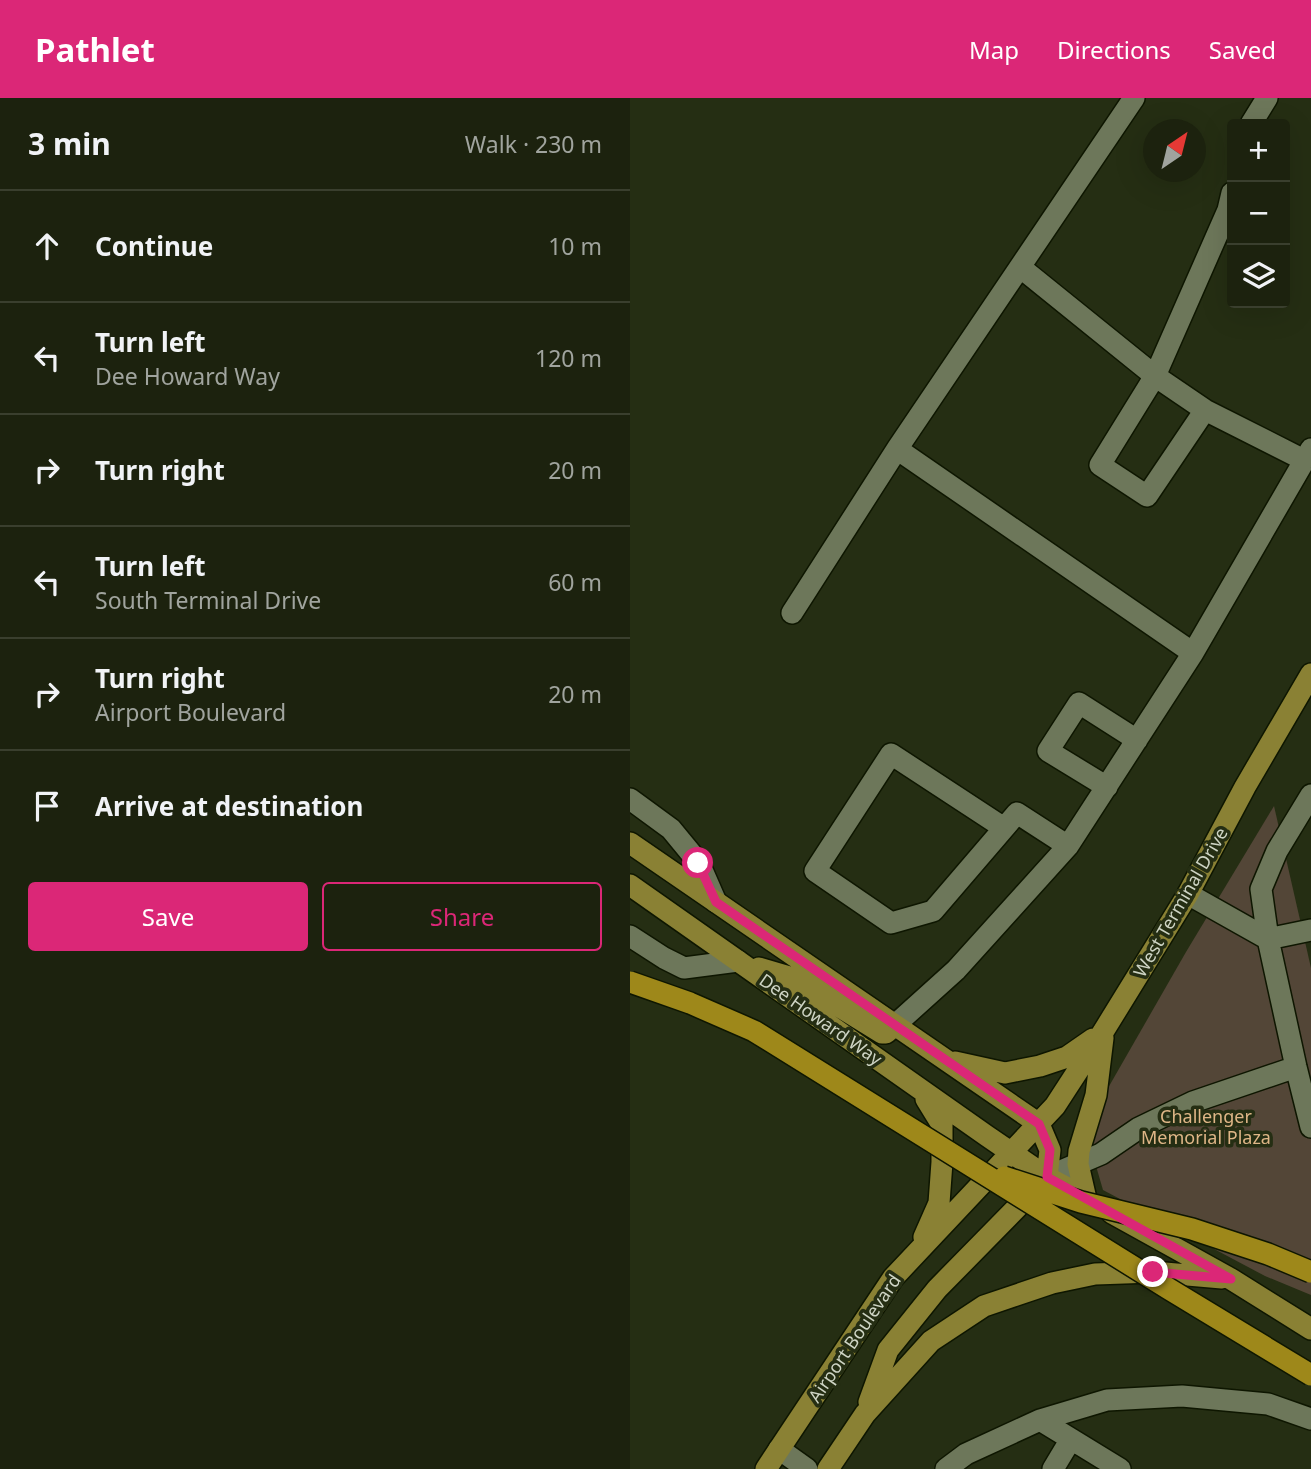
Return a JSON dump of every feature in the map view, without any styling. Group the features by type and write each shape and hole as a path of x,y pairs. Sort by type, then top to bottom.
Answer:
{"highway":[{"path":"630,982 690,1003 754,1031 1311,1375"},
{"path":"972,1166 1081,1202 1192,1229 1268,1254 1311,1272"}],"main road":[{"name":"West Terminal Drive","path":"1039,1124 1055,1106 1103,1032 1188,894 1245,787 1311,674"},
{"name":"Dee Howard Way","path":"630,843 1039,1124"},
{"name":"Dee Howard Way","path":"630,885 1047,1177 1231,1279 1311,1329"},
{"path":"739,961 793,978 882,1034 895,1025"},
{"path":"945,1060 1005,1073 1068,1057 1103,1032"},
{"path":"1086,1199 1078,1164 1079,1151 1096,1095 1103,1032"},
{"path":"917,1253 939,1203 943,1162 942,1125 919,1088"},
{"path":"865,1414 888,1350 937,1289 1047,1177 1050,1150 1039,1124"},
{"name":"Airport Boulevard","path":"766,1469 893,1278 1039,1124"},
{"path":"828,1469 865,1414 931,1341 984,1306 1052,1283 1094,1274 1153,1272 1231,1279"}],"lane":[{"path":"792,613 897,449 1134,98"},
{"path":"1254,119 1268,98"},
{"path":"1205,410 1147,496 1100,465 1155,376 1227,212"},
{"path":"895,1025 956,970 1068,846 1193,653 1307,454 1205,410 1155,376 1020,267"},
{"path":"897,449 1193,653"},
{"path":"1107,787 1048,751 1054,741 1079,703 1137,740"},
{"path":"1004,828 891,754 815,871 891,923 933,911 1017,813 1068,846"},
{"path":"1311,795 1277,851 1261,889 1268,939 1311,1127"},
{"path":"630,799 671,829 698,863 716,902"},
{"path":"1188,894 1268,939 1311,930"},
{"path":"630,936 684,968 739,961"},
{"path":"1047,1177 1101,1154 1139,1128 1193,1102 1296,1067"},
{"path":"946,1469 966,1454 1040,1420 1107,1400 1182,1396 1268,1404 1311,1419"},
{"path":"1040,1420 1071,1439 1088,1461 1120,1469"},
{"path":"1053,1469 1071,1439"},
{"path":"779,1449 807,1469"}],"green space":[{"name":"Challenger Memorial Plaza","path":"1274,806 1311,968 1311,1295 1265,1276 1103,1190 1087,1135 1108,1088"}],"route":[{"path":"698,863 716,902 1039,1124 1050,1150 1047,1177 1231,1279 1153,1272"}]}
